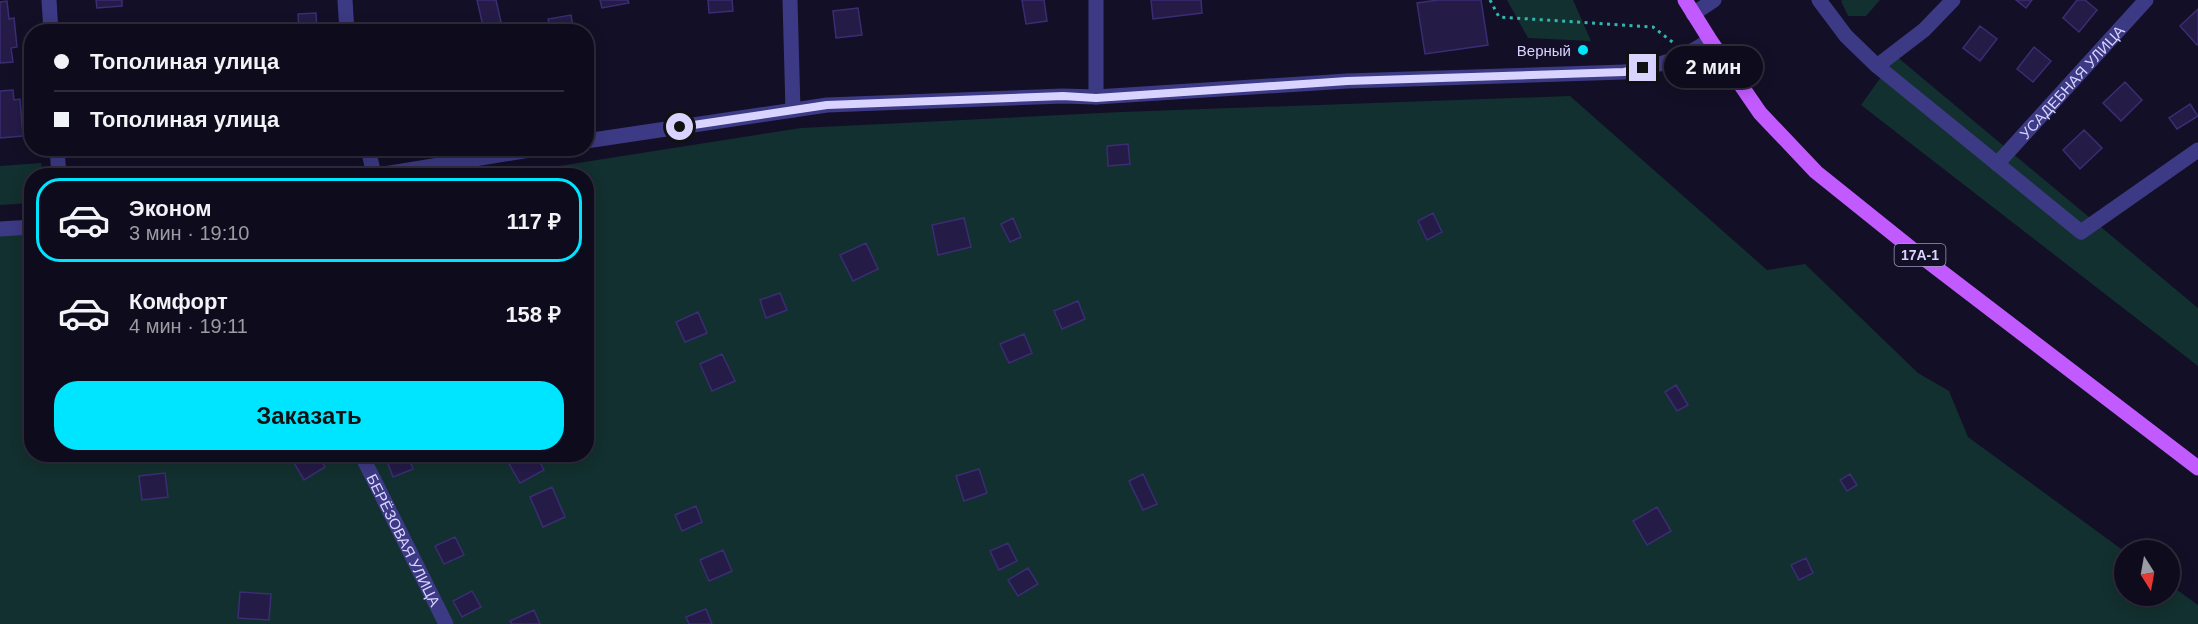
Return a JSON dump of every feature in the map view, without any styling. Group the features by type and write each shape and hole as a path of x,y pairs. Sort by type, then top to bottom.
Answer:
{"main road":[{"name":"17А-1","path":"1689,7 1761,113 1816,172 1917,253 2198,468"}],"street":[{"path":"49,0 50,24"},
{"path":"345,0 346,24"},
{"path":"790,0 793,110"},
{"path":"1096,0 1096,98"},
{"path":"1689,7 1714,0"},
{"path":"1819,0 1846,36 1877,66 2081,232 2198,150"},
{"path":"1877,66 1924,30 1953,0"},
{"name":"УСАДЕБНАЯ УЛИЦА","path":"1997,164 2146,0"},
{"path":"594,140 827,105 1063,96 1096,98 1347,81 1624,72 1661,65 1688,55 1710,40"},
{"path":"417,168 492,156"},
{"path":"0,229 24,228"},
{"name":"БЕРЁЗОВАЯ УЛИЦА","path":"365,462 446,624"}],"path":[{"path":"1490,0 1499,16 1653,27 1688,55"}],"green space":[{"path":"1507,0 1573,0 1591,41 1528,38"},
{"path":"1880,0 1866,16 1848,16 1841,1"},
{"path":"1896,56 2198,308 2198,366 1861,105"},
{"path":"1570,96 1767,270 1805,264 1918,373 1949,391 1968,437 2114,544 2114,606 2180,606 2180,592 2198,605 2198,624 0,624 0,236 24,234 24,462 594,462 594,168 546,168 801,128 1121,112"},
{"path":"41,163 42,168 24,168 24,203 0,205 0,166"}],"building":[{"path":"96,0 122,0 122,6 97,8"},
{"path":"477,0 496,0 501,22 483,24"},
{"path":"600,0 628,0 629,3 602,8"},
{"path":"708,0 732,0 733,11 709,13"},
{"path":"1022,0 1044,0 1047,21 1026,24"},
{"path":"1151,0 1201,0 1202,13 1153,19"},
{"path":"1438,0 1481,0 1488,45 1425,54 1417,3"},
{"path":"2016,0 2032,0 2026,8"},
{"path":"2077,0 2085,0 2097,10 2079,32 2063,18"},
{"path":"7,1 9,19 14,18 17,47 11,48 13,62 0,63 0,2"},
{"path":"858,8 862,35 836,38 833,11"},
{"path":"2198,9 2198,44 2197,45 2180,26"},
{"path":"316,13 317,24 299,24 298,14"},
{"path":"571,15 573,24 549,24 548,19"},
{"path":"1980,26 1997,39 1980,61 1963,48"},
{"path":"2034,47 2051,61 2033,82 2017,69"},
{"path":"2125,82 2142,100 2121,121 2103,103"},
{"path":"13,90 14,100 20,99 23,136 0,138 0,91"},
{"path":"2190,104 2198,116 2177,129 2169,118"},
{"path":"2084,130 2102,148 2080,169 2063,150"},
{"path":"1128,144 1130,164 1108,166 1107,146"},
{"path":"1433,213 1442,232 1427,240 1418,221"},
{"path":"964,218 971,247 938,255 932,225"},
{"path":"1013,218 1021,237 1010,242 1001,224"},
{"path":"866,243 878,269 853,281 840,255"},
{"path":"780,293 787,310 766,318 760,300"},
{"path":"1078,301 1085,319 1062,329 1054,311"},
{"path":"698,312 707,333 685,342 676,322"},
{"path":"1024,334 1032,353 1009,363 1000,344"},
{"path":"722,354 735,381 712,391 700,364"},
{"path":"1676,385 1688,405 1677,411 1665,392"},
{"path":"322,462 325,467 304,480 294,463"},
{"path":"410,462 413,469 393,477 388,464"},
{"path":"508,462 540,462 544,470 520,483"},
{"path":"979,469 987,493 964,501 956,476"},
{"path":"165,473 168,497 142,500 139,476"},
{"path":"1143,474 1157,504 1143,510 1129,481"},
{"path":"1850,474 1857,485 1847,491 1840,480"},
{"path":"552,487 565,517 543,527 530,497"},
{"path":"696,506 702,522 682,531 675,515"},
{"path":"1657,507 1671,531 1647,545 1633,521"},
{"path":"455,537 464,555 444,564 435,546"},
{"path":"1008,543 1017,561 999,570 990,551"},
{"path":"723,550 732,571 709,581 700,560"},
{"path":"1806,558 1813,573 1799,580 1791,565"},
{"path":"1028,568 1038,584 1018,596 1008,580"},
{"path":"472,591 481,607 462,617 453,601"},
{"path":"240,592 271,594 269,620 238,618"},
{"path":"706,609 712,624 689,624 686,617"},
{"path":"534,610 540,624 512,624 510,621"}],"place":[{"name":"Верный","path":"1583,50"}],"route":[{"path":"680,127 827,105 1063,96 1096,98 1347,81 1624,72 1643,68"}]}
